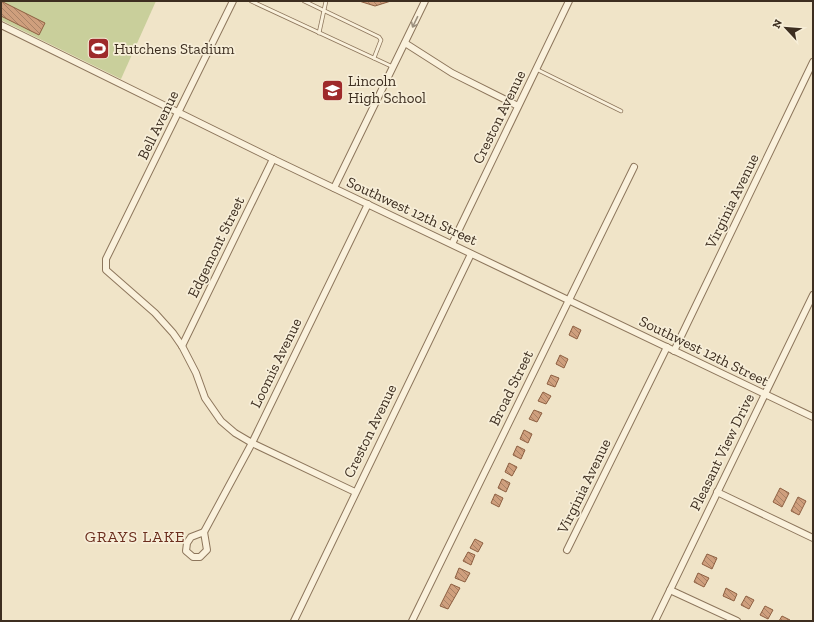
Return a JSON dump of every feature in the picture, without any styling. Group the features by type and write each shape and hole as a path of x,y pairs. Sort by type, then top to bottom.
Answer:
{"street":[{"name":"Bell Avenue","path":"182,346 155,313 135,294 108,274 105,266 106,260 233,1"},
{"path":"334,188 425,1"},
{"name":"Creston Avenue","path":"452,244 569,1"},
{"name":"Southwest 12th Street","path":"1,25 272,159 813,417"},
{"path":"404,43 452,73 518,106"},
{"name":"Virginia Avenue","path":"674,351 813,62"},
{"name":"Edgemont Street","path":"182,346 272,159"},
{"name":"Broad Street","path":"412,621 634,167"},
{"name":"Loomis Avenue","path":"204,532 252,443 368,204"},
{"name":"Creston Avenue","path":"294,621 471,254"},
{"name":"Pleasant View Drive","path":"655,621 813,295"},
{"path":"182,346 196,373 205,398 215,414 235,433 252,443 355,492"},
{"name":"Virginia Avenue","path":"567,550 667,347"},
{"path":"717,492 813,538"},
{"path":"670,590 737,621"}],"lane":[{"path":"253,1 393,67"},
{"path":"304,1 379,37 381,40 374,58"},
{"path":"319,32 326,1"},
{"path":"536,69 621,111"}],"green space":[{"name":"Hutchens Stadium","path":"1,1 156,1 121,79 1,20"}],"building":[{"path":"1,1 45,23 39,35 1,16"},
{"path":"359,1 391,1 375,6"},
{"path":"573,326 581,330 577,339 569,335"},
{"path":"560,355 568,359 564,368 556,364"},
{"path":"551,375 559,378 555,387 547,384"},
{"path":"543,392 551,396 546,404 538,401"},
{"path":"534,410 542,413 537,422 529,419"},
{"path":"524,430 532,434 528,443 520,439"},
{"path":"517,446 525,450 521,459 513,455"},
{"path":"509,463 517,467 512,476 505,472"},
{"path":"502,479 510,483 506,492 498,488"},
{"path":"780,488 789,493 782,507 773,502"},
{"path":"495,494 503,498 499,507 491,503"},
{"path":"798,497 806,501 799,515 791,511"},
{"path":"475,539 483,543 478,552 470,548"},
{"path":"468,552 475,555 471,565 463,561"},
{"path":"707,554 717,558 712,569 702,564"},
{"path":"459,568 470,573 465,582 455,578"},
{"path":"698,573 709,578 704,587 694,582"},
{"path":"451,584 460,588 448,609 440,606"},
{"path":"726,588 737,594 734,601 723,596"},
{"path":"746,596 754,600 749,609 741,605"},
{"path":"765,606 773,610 768,619 760,615"},
{"path":"782,616 790,620 779,621"}],"place":[{"name":"Hutchens Stadium","path":"98,49"},
{"name":"Lincoln High School","path":"333,90"}],"district":[{"name":"GRAYS LAKE","path":"135,536"}]}
